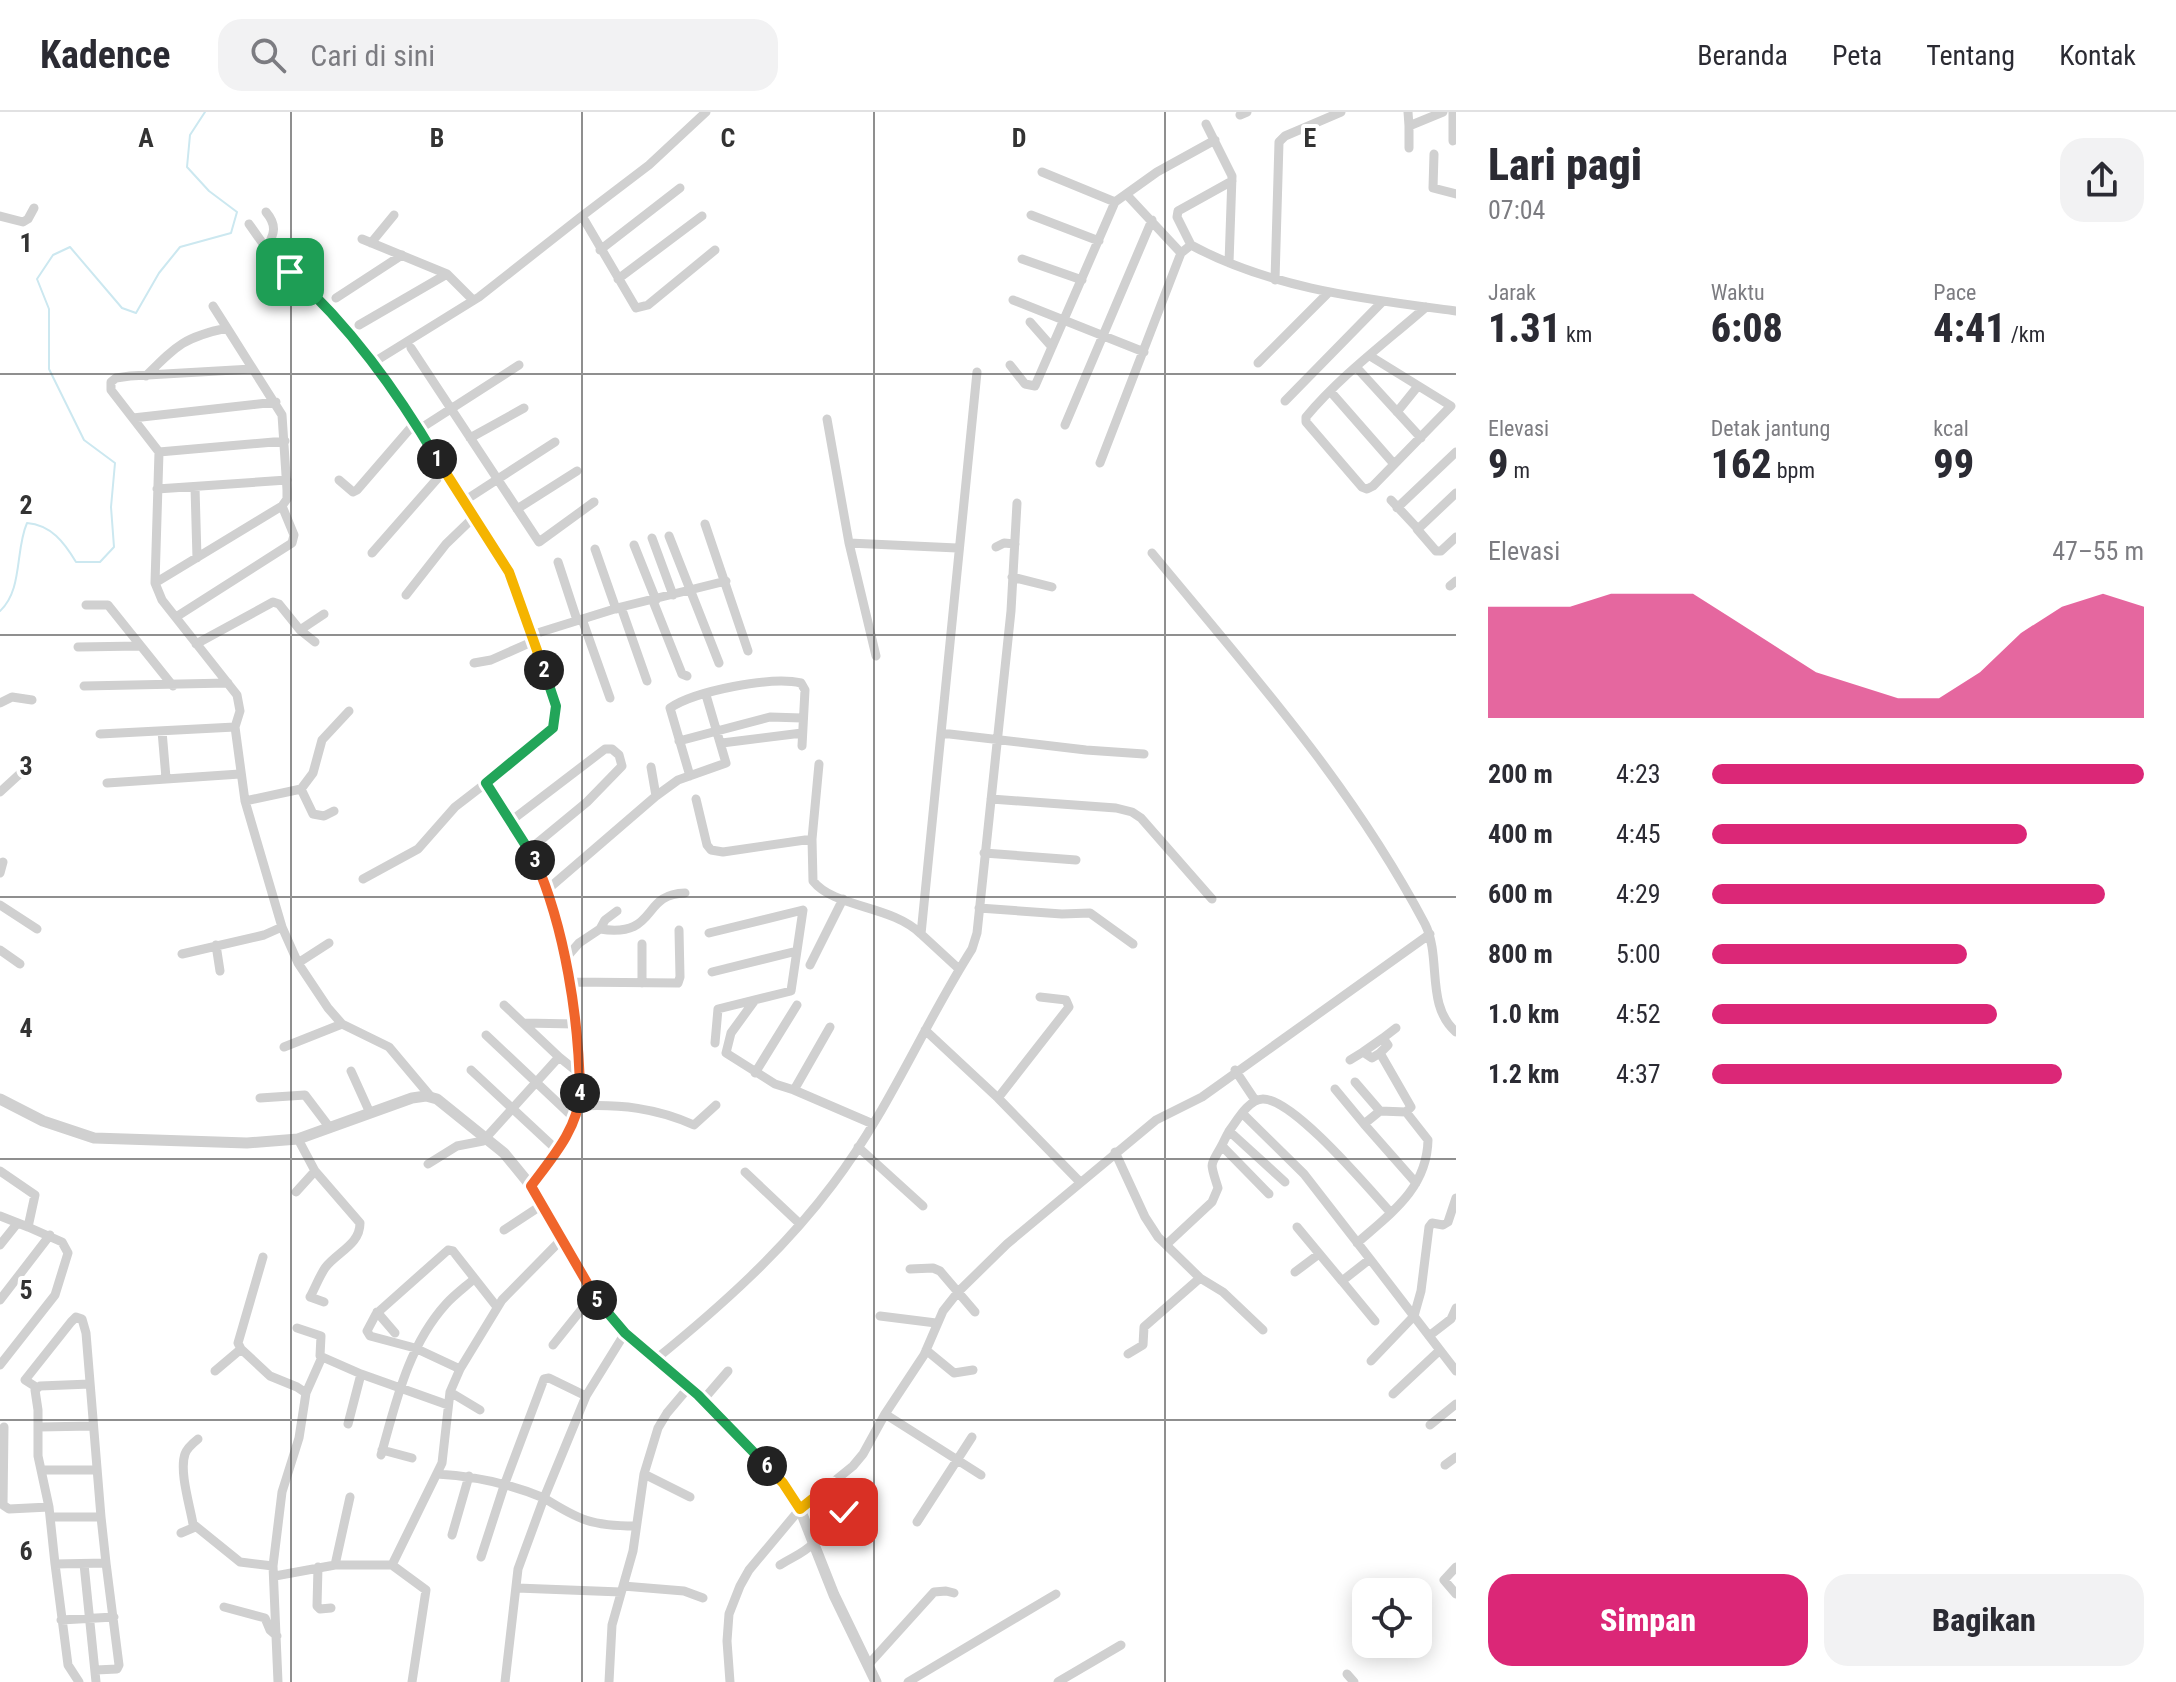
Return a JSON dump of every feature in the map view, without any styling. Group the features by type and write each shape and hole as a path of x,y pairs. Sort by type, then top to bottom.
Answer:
{"street":[{"path":"374,362 473,300 649,165 706,112"},
{"path":"1275,280 1279,142 1285,136 1341,112"},
{"path":"1408,112 1409,148"},
{"path":"1409,126 1443,112"},
{"path":"1453,112 1453,141"},
{"path":"1206,124 1232,181 1229,263"},
{"path":"1010,365 1025,384 1035,386 1115,202 1157,172 1215,140"},
{"path":"1434,154 1433,188 1456,194"},
{"path":"1042,172 1115,202"},
{"path":"1232,181 1177,213 1191,245 1275,280 1329,292 1456,311"},
{"path":"600,250 680,188"},
{"path":"1126,194 1181,253"},
{"path":"0,216 23,222 34,208"},
{"path":"266,212 274,232 266,248"},
{"path":"394,215 366,241 447,274 473,300"},
{"path":"1031,215 1099,241"},
{"path":"582,216 636,308 642,308 715,250"},
{"path":"618,279 702,216"},
{"path":"1065,425 1105,337 1152,220"},
{"path":"249,224 266,248 333,313 374,362 490,539 509,572 554,697 555,723 546,736 455,807 418,849 363,879"},
{"path":"1100,463 1181,253 1191,245"},
{"path":"336,298 402,255"},
{"path":"1022,259 1082,280"},
{"path":"359,325 447,274"},
{"path":"1258,363 1329,292"},
{"path":"1013,300 1144,352"},
{"path":"1285,401 1383,301"},
{"path":"155,583 282,506 287,496 284,423 276,402 213,306"},
{"path":"1370,356 1451,405 1371,488 1362,487 1305,421 1330,391 1357,368 1370,356 1426,307"},
{"path":"1030,322 1052,347"},
{"path":"146,376 189,338 227,328"},
{"path":"411,348 539,542 594,502"},
{"path":"339,480 353,492 357,490 416,427 451,409 519,365"},
{"path":"1357,368 1421,438"},
{"path":"252,369 116,378 110,385 159,452 155,583 159,595 236,691 240,711 235,727 245,801 282,927 298,963 342,1024 389,1047 431,1097 504,1153 531,1186 593,1295 625,1333 703,1400 783,1483 800,1509 834,1595 876,1682"},
{"path":"921,934 957,548 977,372"},
{"path":"1397,412 1418,386"},
{"path":"1330,391 1394,464"},
{"path":"133,418 276,402"},
{"path":"470,438 524,408"},
{"path":"827,419 849,543 876,656"},
{"path":"159,452 285,441"},
{"path":"464,501 555,442"},
{"path":"1456,452 1394,504 1430,548 1441,551 1456,537"},
{"path":"372,553 444,471"},
{"path":"517,509 577,471"},
{"path":"157,489 287,480"},
{"path":"195,487 197,558"},
{"path":"1417,529 1456,493"},
{"path":"656,1359 720,1307 800,1224 833,1184 873,1124 975,942 1017,503"},
{"path":"176,617 292,543 294,535 282,506"},
{"path":"406,595 446,544 474,517"},
{"path":"705,524 748,651"},
{"path":"669,536 719,663"},
{"path":"652,538 673,595"},
{"path":"849,543 957,548"},
{"path":"996,547 1004,543 1015,544"},
{"path":"634,545 682,674 687,676"},
{"path":"595,549 647,681"},
{"path":"1152,553 1312,746 1356,808 1402,881 1430,934 1438,1004 1444,1018 1456,1032"},
{"path":"558,562 610,698"},
{"path":"1012,577 1052,587"},
{"path":"474,663 491,660 532,638 580,620 726,581"},
{"path":"196,644 274,602 315,642"},
{"path":"86,605 108,605 173,686"},
{"path":"300,630 324,614"},
{"path":"78,647 140,646"},
{"path":"690,776 670,707 706,695 760,681 797,681 803,684 802,746"},
{"path":"84,686 228,683"},
{"path":"548,889 674,782 725,764 722,743 706,695"},
{"path":"0,703 12,697 32,700"},
{"path":"245,801 301,789 313,773 322,740 349,711"},
{"path":"679,741 770,717 802,718"},
{"path":"100,734 235,727"},
{"path":"162,731 166,778"},
{"path":"722,743 802,733"},
{"path":"941,733 1144,754"},
{"path":"512,820 605,749 612,749 619,755 622,766 610,780 530,849"},
{"path":"819,764 812,839 813,881 824,891 894,916 921,934 959,969"},
{"path":"651,767 656,796"},
{"path":"0,792 24,770"},
{"path":"107,783 240,774"},
{"path":"486,783 530,849 548,889 565,959 575,1024 580,1074 579,1106 557,1150 531,1186"},
{"path":"301,789 313,814 324,816 334,811"},
{"path":"696,799 707,845 714,852 812,839"},
{"path":"991,799 1116,808 1132,812 1212,899"},
{"path":"984,853 1076,860"},
{"path":"0,873 3,862"},
{"path":"600,929 616,931 638,926 658,901 672,893 685,893"},
{"path":"810,965 843,899"},
{"path":"0,905 37,929"},
{"path":"979,908 1090,913 1133,944"},
{"path":"709,933 803,910 791,991 718,1009 715,1043"},
{"path":"565,959 617,911"},
{"path":"182,954 264,935 282,927"},
{"path":"568,982 676,983 680,981 679,930"},
{"path":"730,1682 727,1641 731,1607 749,1570 800,1509 863,1454 926,1350 936,1323 958,1292 1079,1181 1156,1120 1202,1097 1235,1070 1430,934"},
{"path":"298,963 329,943"},
{"path":"642,944 642,983"},
{"path":"216,945 220,971"},
{"path":"0,950 20,964"},
{"path":"712,972 797,951"},
{"path":"998,1098 1069,1007 1066,1000 1040,997"},
{"path":"755,1000 731,1033 726,1053 775,1084 873,1124"},
{"path":"504,1005 580,1074"},
{"path":"755,1073 797,1005"},
{"path":"524,1023 575,1024"},
{"path":"284,1047 342,1024"},
{"path":"794,1090 830,1027"},
{"path":"1350,1060 1396,1028"},
{"path":"925,1030 998,1098 1079,1181"},
{"path":"486,1035 575,1119"},
{"path":"1363,1052 1372,1058 1380,1053 1388,1045 1383,1038"},
{"path":"1364,1124 1380,1111 1406,1112 1411,1107 1380,1053"},
{"path":"428,1164 457,1146 478,1143 486,1138 559,1057"},
{"path":"471,1070 557,1150"},
{"path":"1235,1070 1255,1100"},
{"path":"351,1071 370,1113"},
{"path":"1355,1082 1380,1111"},
{"path":"1335,1089 1416,1183"},
{"path":"260,1098 305,1095 330,1128"},
{"path":"0,1100 88,1137 247,1143 298,1139 412,1098 431,1097"},
{"path":"1167,1244 1212,1202 1218,1188 1212,1171 1212,1159 1242,1113 1255,1100 1274,1101 1288,1109 1332,1148 1391,1213"},
{"path":"579,1106 634,1106 694,1125 716,1105"},
{"path":"1357,1243 1409,1197 1416,1183 1428,1140 1406,1112"},
{"path":"1242,1113 1304,1174 1456,1371"},
{"path":"1229,1131 1285,1182"},
{"path":"298,1139 315,1171 360,1226 354,1241 326,1267 310,1297 324,1302"},
{"path":"1222,1146 1269,1194"},
{"path":"858,1147 923,1206"},
{"path":"1115,1152 1150,1226 1200,1278 1223,1292 1263,1330"},
{"path":"0,1171 35,1195 28,1227"},
{"path":"296,1192 315,1171"},
{"path":"745,1172 800,1224"},
{"path":"1371,1361 1414,1316 1421,1291 1429,1227 1432,1223 1443,1225 1448,1222 1456,1198"},
{"path":"504,1230 542,1205"},
{"path":"0,1216 16,1225 50,1235 68,1249 58,1289 0,1365"},
{"path":"0,1245 16,1225"},
{"path":"1297,1227 1375,1321"},
{"path":"0,1300 50,1235"},
{"path":"392,1565 442,1463 450,1392 460,1369 497,1307 536,1262 562,1239"},
{"path":"460,1369 415,1348 367,1334 377,1312 448,1250 453,1251 497,1307"},
{"path":"1295,1272 1319,1254"},
{"path":"263,1257 240,1335 241,1349 270,1376 306,1393"},
{"path":"1342,1281 1370,1259"},
{"path":"910,1269 933,1268 940,1271 975,1312"},
{"path":"1128,1354 1143,1345 1142,1332 1148,1323 1200,1278"},
{"path":"412,1458 382,1453 400,1388 415,1348 445,1304 474,1279"},
{"path":"553,1345 593,1295"},
{"path":"1429,1336 1453,1323 1456,1308"},
{"path":"377,1312 395,1333"},
{"path":"880,1316 936,1323"},
{"path":"90,1384 36,1387 25,1380 76,1317 82,1319 86,1333 101,1517 119,1667 96,1670"},
{"path":"297,1328 321,1336 318,1354 322,1357 448,1405"},
{"path":"505,1682 518,1569 586,1396 625,1333"},
{"path":"215,1371 241,1349"},
{"path":"926,1350 954,1373 973,1370"},
{"path":"1393,1394 1440,1350"},
{"path":"278,1682 274,1571 282,1492 299,1438 306,1393 322,1357"},
{"path":"703,1400 728,1371"},
{"path":"348,1424 361,1374"},
{"path":"481,1557 544,1379 549,1378 586,1396"},
{"path":"36,1387 38,1456 49,1512 61,1620 68,1665 79,1682"},
{"path":"609,1682 612,1625 633,1551 644,1474 658,1428 689,1387"},
{"path":"450,1392 480,1410"},
{"path":"1430,1425 1456,1404"},
{"path":"885,1414 981,1475"},
{"path":"39,1427 93,1426"},
{"path":"4,1427 3,1505 9,1509 101,1517"},
{"path":"917,1522 972,1437"},
{"path":"198,1439 189,1448 185,1459 186,1484 195,1527 240,1562 274,1571 335,1565 392,1565 426,1590 412,1682"},
{"path":"1445,1465 1456,1457"},
{"path":"41,1470 97,1470"},
{"path":"437,1474 505,1483 544,1498 577,1518 605,1526 635,1526"},
{"path":"644,1474 690,1497"},
{"path":"452,1535 469,1476"},
{"path":"780,1565 801,1555 844,1512 843,1500 831,1484"},
{"path":"335,1565 350,1497"},
{"path":"181,1533 195,1527"},
{"path":"55,1564 106,1563"},
{"path":"84,1564 96,1682"},
{"path":"318,1567 317,1606 320,1609 331,1608"},
{"path":"1456,1567 1444,1580 1456,1594"},
{"path":"517,1588 684,1591 703,1598"},
{"path":"868,1665 934,1592 954,1593"},
{"path":"908,1682 1056,1594"},
{"path":"224,1607 265,1618 270,1630 277,1636"},
{"path":"61,1620 114,1617"},
{"path":"1058,1682 1121,1645"}],"waterway":[{"path":"0,611 12,592 27,523 43,527 56,536 76,562 100,562 114,547 111,507 115,463 84,440 49,369 49,309 37,279 53,255 70,247 122,308 136,313 159,273 180,247 231,233 237,212 209,191 187,167 190,135 205,112"}],"route":[{"path":"290,272 333,313 374,362 490,539 519,596 554,697 556,711 553,728 486,783 530,849 548,889 561,938 575,1024 579,1106 561,1143 531,1186 593,1295 625,1333 698,1395 783,1483 800,1509 831,1484 843,1500 844,1512"}]}
